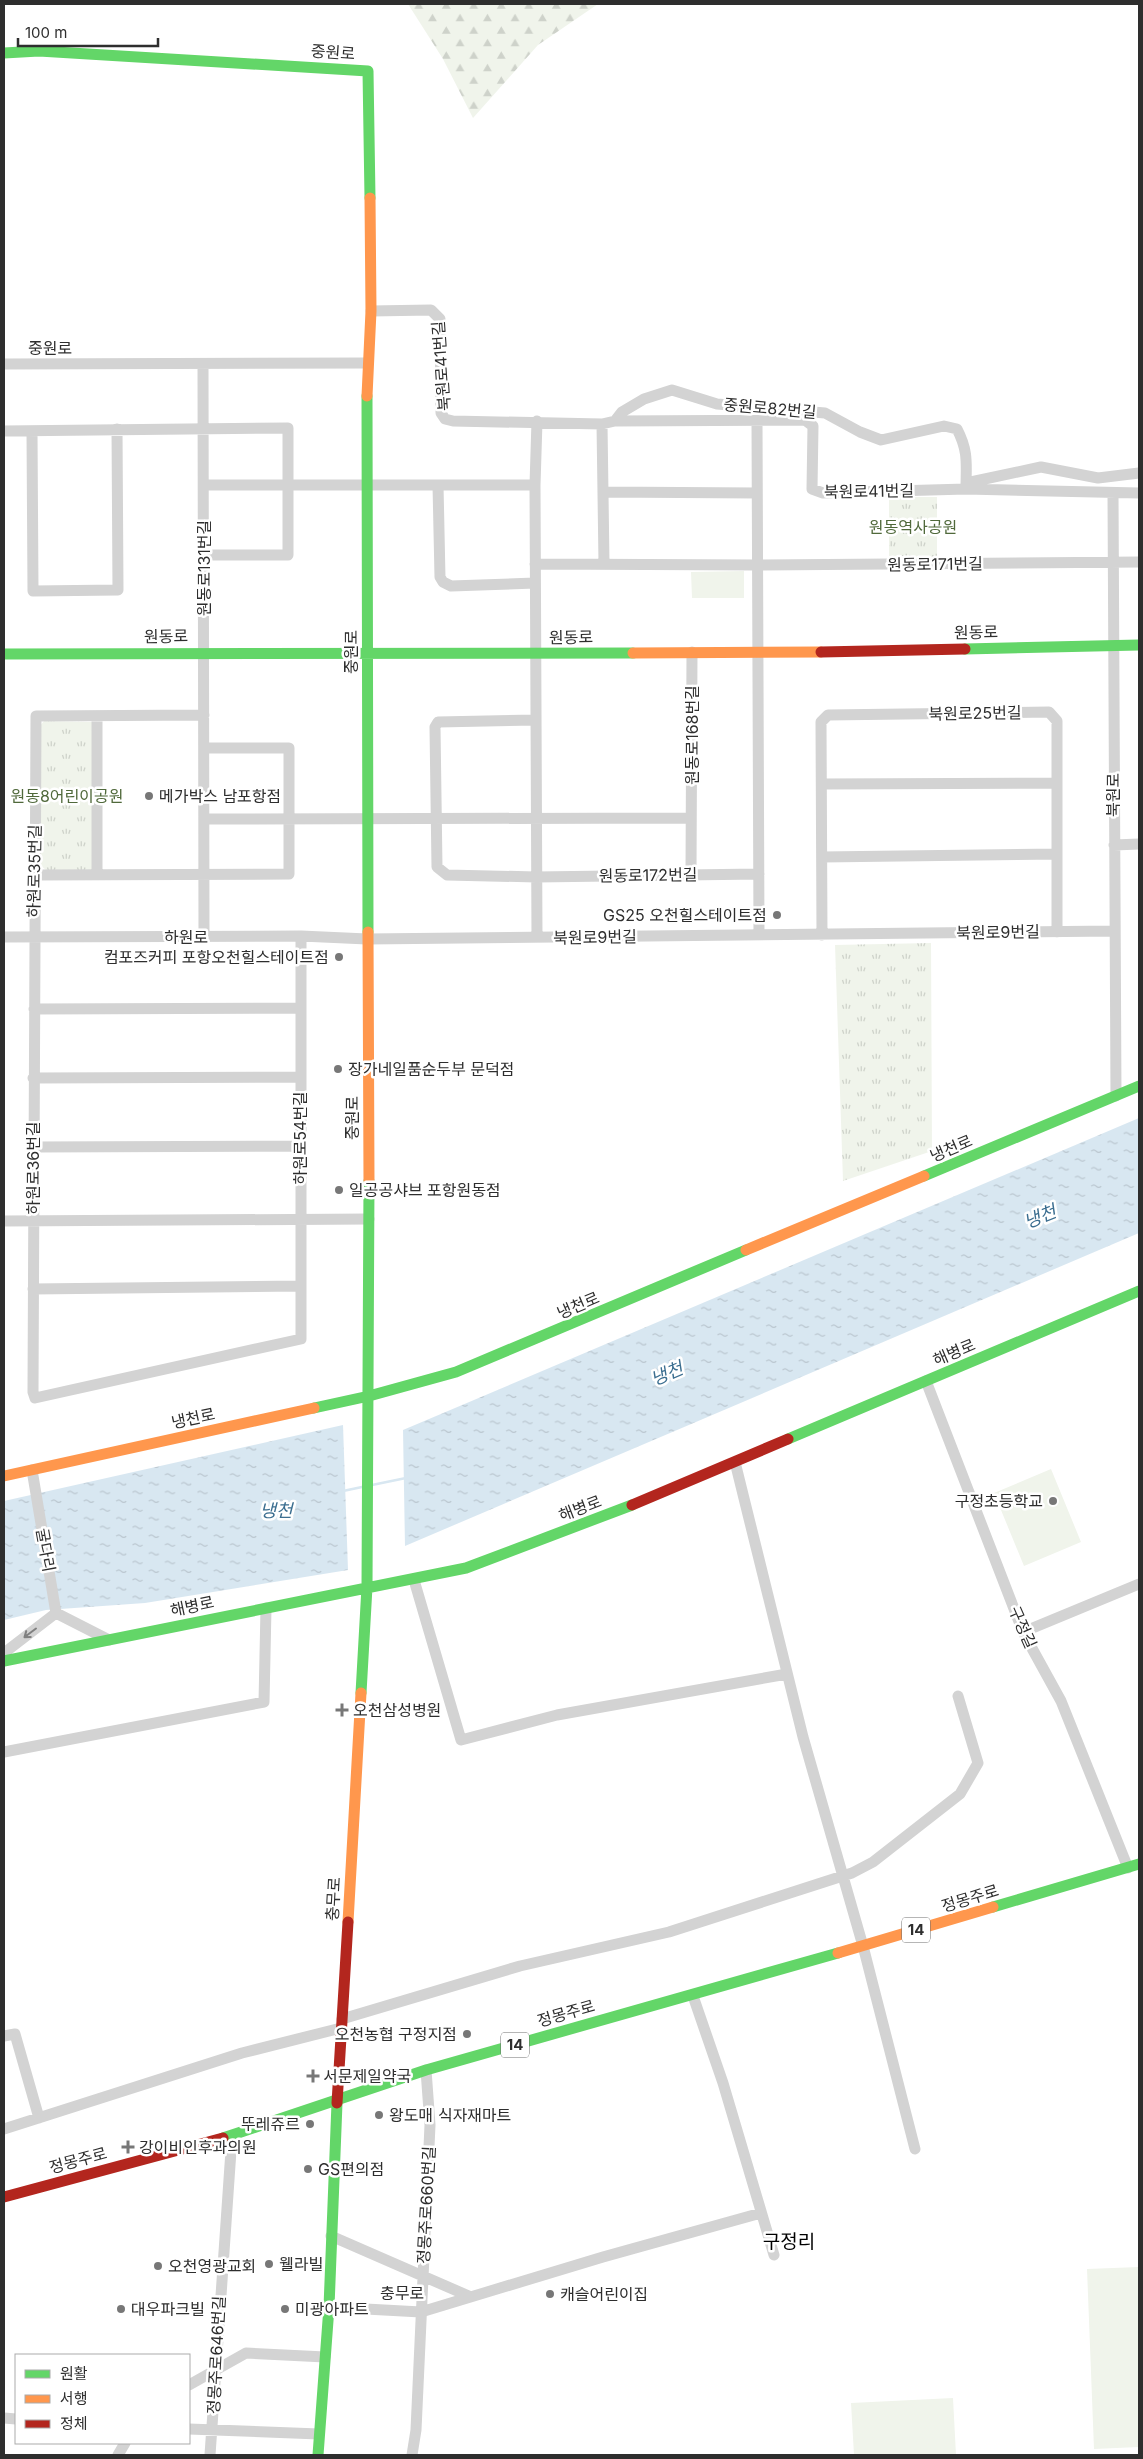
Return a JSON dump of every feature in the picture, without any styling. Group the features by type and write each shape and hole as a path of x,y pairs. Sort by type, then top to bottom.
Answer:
{"street":[{"name":"중원로","path":"4,53 39,51 368,70 371,311 367,364 368,1564"},
{"name":"북원로41번길","path":"371,311 431,310 436,313 440,319 441,413 445,419 453,421 537,421 602,424 615,421 757,422 805,420 813,426 812,489 816,492 966,486 1139,493"},
{"name":"중원로","path":"4,364 367,364"},
{"name":"원동로131번길","path":"203,364 204,936"},
{"name":"중원로82번길","path":"615,421 622,412 644,398 672,390 716,404 824,413 860,432 881,440 944,426 957,429 965,444 967,456 966,486"},
{"path":"537,421 535,564 537,937"},
{"path":"757,422 758,935"},
{"path":"602,424 604,563"},
{"path":"4,431 288,428 288,555 204,555"},
{"path":"32,430 33,591 118,590 117,430"},
{"path":"966,486 1041,467 1098,478 1139,473"},
{"path":"204,485 536,485"},
{"path":"438,485 440,577 443,582 451,586 535,583"},
{"path":"603,492 756,493"},
{"name":"북원로","path":"1113,493 1116,1096"},
{"name":"원동로171번길","path":"535,564 757,565 1139,562"},
{"name":"원동로","path":"4,654 204,652 758,653 1139,645"},
{"name":"원동로168번길","path":"692,652 692,874"},
{"name":"북원로25번길","path":"822,784 821,722 828,715 1049,712 1056,721 1057,932"},
{"path":"96,875 97,716 204,715"},
{"name":"하원로35번길","path":"34,937 36,716 97,716"},
{"path":"436,820 435,727 438,722 535,720"},
{"path":"34,875 289,874 289,748 204,748"},
{"path":"822,935 822,784 1056,783"},
{"path":"204,819 691,818"},
{"name":"원동로172번길","path":"436,820 437,867 447,875 536,877 759,874"},
{"path":"1114,845 1139,844"},
{"path":"822,857 1057,854"},
{"name":"북원로9번길","path":"367,939 1114,931"},
{"name":"하원로","path":"4,938 301,936 367,939"},
{"name":"하원로54번길","path":"36,1398 302,1339 300,1220 301,936"},
{"name":"하원로36번길","path":"34,937 33,1288 34,1392 36,1398"},
{"path":"34,1008 300,1008"},
{"path":"34,1078 300,1077"},
{"name":"냉천로","path":"4,1476 369,1396 473,1366 1139,1086"},
{"path":"33,1147 300,1146"},
{"path":"4,1221 368,1219"},
{"path":"33,1288 301,1286"},
{"name":"해병로","path":"4,1661 367,1587 414,1580 466,1568 572,1529 735,1462 1139,1291"},
{"name":"구정길","path":"926,1382 1023,1632 1060,1701 1128,1868"},
{"path":"735,1462 787,1674 863,1946 914,2149"},
{"name":"굴다리","path":"32,1470 56,1611"},
{"name":"충무로","path":"318,2455 329,2307 341,2024 368,1564"},
{"path":"414,1580 461,1740 557,1714 787,1674"},
{"path":"1023,1632 1139,1584"},
{"path":"4,1752 264,1702 266,1608"},
{"path":"4,1653 56,1611 109,1640"},
{"path":"4,2129 520,1966 669,1932 843,1876 873,1862 960,1794 978,1763 958,1696"},
{"name":"정몽주로","path":"4,2197 232,2136 338,2098 426,2070 649,2006 693,1996 1139,1864"},
{"path":"693,1996 723,2082 774,2255"},
{"path":"4,2036 15,2034 39,2118"},
{"name":"정몽주로660번길","path":"412,2455 416,2430 430,2125 426,2070"},
{"name":"정몽주로646번길","path":"210,2455 232,2136"},
{"path":"471,2297 761,2212"},
{"name":"충무로","path":"331,2236 471,2297"},
{"name":"충무로","path":"329,2307 421,2312 471,2297"},
{"path":"190,2386 215,2373 246,2353 325,2357"},
{"path":"190,2429 319,2434"},
{"path":"118,2455 124,2444"}],"green space":[{"path":"408,4 598,4 538,45 473,118 443,59"},
{"name":"원동역사공원","path":"889,497 937,497 937,557 889,556"},
{"path":"744,571 744,598 692,598 691,572"},
{"name":"원동8어린이공원","path":"44,721 94,722 95,870 46,870 40,865 39,727"},
{"path":"931,943 932,1151 843,1181 835,945"},
{"path":"1051,1469 1081,1542 1024,1566 994,1493"},
{"path":"1139,2267 1139,2447 1094,2449 1087,2269"},
{"path":"953,2398 956,2455 854,2455 851,2403"}],"water":[{"path":"1139,1118 1139,1233 405,1546 403,1430"},
{"name":"냉천","path":"343,1425 348,1570 145,1603 46,1610 4,1620 4,1501"}],"waterway":[{"name":"냉천","path":"372,1485 406,1478"},
{"name":"냉천","path":"343,1491 362,1487"}],"traffic: fast":[{"path":"4,53 39,51 368,71 370,198"},
{"path":"367,396 368,932"},
{"path":"965,649 1139,645"},
{"path":"4,654 633,653"},
{"path":"924,1176 1139,1086"},
{"path":"361,1693 367,1587 369,1181"},
{"path":"314,1408 369,1396 456,1372 746,1250"},
{"path":"788,1439 1139,1291"},
{"path":"4,1661 466,1568 632,1505"},
{"path":"993,1907 1139,1864"},
{"path":"223,2138 426,2070 838,1953"},
{"path":"318,2455 329,2307 337,2103"}],"traffic: slow":[{"path":"367,396 371,311 370,198"},
{"path":"633,653 821,652"},
{"path":"368,932 369,1181"},
{"path":"746,1250 924,1176"},
{"path":"4,1476 314,1408"},
{"path":"348,1922 361,1693"},
{"path":"838,1953 993,1907"}],"traffic: jam":[{"path":"821,652 965,649"},
{"path":"632,1505 788,1439"},
{"path":"337,2103 348,1922"},
{"path":"4,2197 223,2138"}],"place":[{"name":"메가박스 남포항점","path":"149,796"},
{"name":"GS25 오천힐스테이트점","path":"777,915"},
{"name":"컴포즈커피 포항오천힐스테이트점","path":"339,957"},
{"name":"장가네일품순두부 문덕점","path":"338,1069"},
{"name":"일공공샤브 포항원동점","path":"339,1190"},
{"name":"구정초등학교","path":"1053,1501"},
{"name":"오천삼성병원","path":"342,1710"},
{"name":"오천농협 구정지점","path":"467,2034"},
{"name":"서문제일약국","path":"313,2076"},
{"name":"왕도매 식자재마트","path":"379,2115"},
{"name":"뚜레쥬르","path":"310,2124"},
{"name":"강이비인후과의원","path":"128,2147"},
{"name":"GS편의점","path":"308,2169"},
{"name":"웰라빌","path":"269,2264"},
{"name":"오천영광교회","path":"158,2266"},
{"name":"캐슬어린이집","path":"550,2294"},
{"name":"대우파크빌","path":"121,2309"},
{"name":"미광아파트","path":"285,2309"}],"district":[{"name":"구정리","path":"789,2241"}]}
